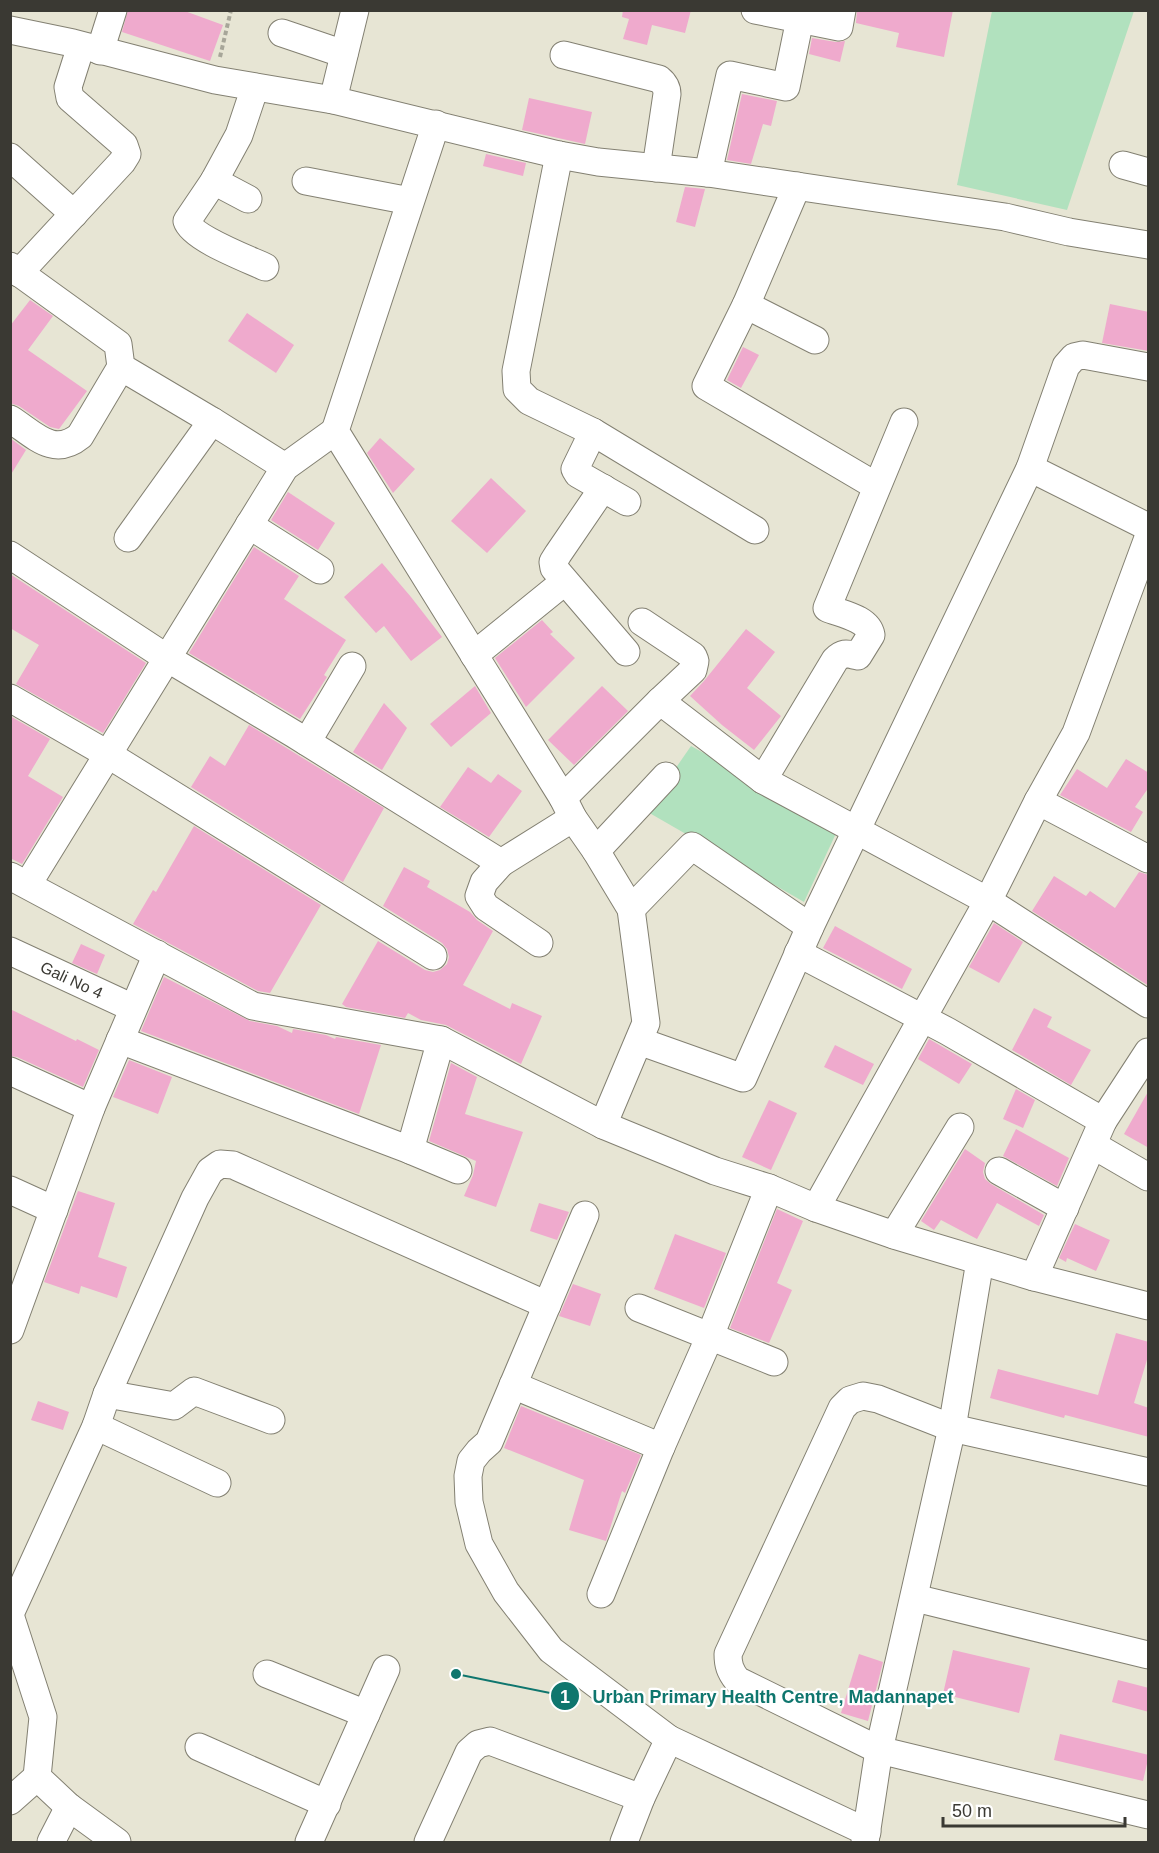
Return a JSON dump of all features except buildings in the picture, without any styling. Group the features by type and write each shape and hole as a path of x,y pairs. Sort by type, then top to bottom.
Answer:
{"street":[{"path":"10,419 50,445 62,446 72,443 80,436 121,367 118,344 15,269 74,214 127,154 124,145 70,98 68,93 68,87 113,10"},
{"path":"333,100 355,10"},
{"path":"755,10 839,27 842,10"},
{"path":"708,173 730,75 786,87 800,20"},
{"path":"10,30 91,48 215,81 333,100 558,155 797,186 1005,218 1069,232 1149,245"},
{"path":"282,33 344,54"},
{"path":"564,55 663,82 667,94 656,168"},
{"path":"255,87 239,135 214,181 187,221 188,227 204,238 265,267"},
{"path":"436,124 335,431 285,468 109,754 19,880 253,1006 441,1040 603,1125 715,1171 769,1188 816,1208 894,1235 1034,1277 1149,1306"},
{"path":"558,155 515,380 517,389 529,400 594,432 754,530"},
{"path":"10,157 74,214"},
{"path":"214,181 248,199"},
{"path":"306,181 410,201"},
{"path":"797,186 746,305 706,386 876,486"},
{"path":"746,305 815,340"},
{"path":"639,1041 743,1078 810,927 1030,468 1066,366 1074,357 1083,355 1149,367"},
{"path":"121,367 285,468"},
{"path":"128,538 212,422"},
{"path":"763,780 835,660 841,654 846,653 858,656 871,635 870,628 864,623 827,608 904,422"},
{"path":"335,431 631,909 646,1023 603,1125"},
{"path":"594,432 575,469 578,474 627,502"},
{"path":"1030,468 1149,527"},
{"path":"603,488 553,562 554,568 564,582 626,652"},
{"path":"249,525 320,570"},
{"path":"816,1208 988,901 1038,801 1076,733 1149,538"},
{"path":"10,555 167,658 308,742 501,862"},
{"path":"474,655 564,582"},
{"path":"539,943 486,908 479,896 484,882 501,862 568,808 660,701 693,670 695,661 693,656 642,622"},
{"path":"308,742 352,666"},
{"path":"10,698 109,754 433,956"},
{"path":"660,701 763,780 988,901 1149,1004"},
{"path":"596,851 666,776"},
{"path":"1038,801 1149,859"},
{"path":"631,909 692,846 810,927"},
{"name":"Gali No 4","path":"10,951 133,1008"},
{"path":"798,953 922,1018 1098,1133 1149,1177"},
{"path":"11,1326 91,1108 157,954"},
{"path":"120,1040 458,1170"},
{"path":"410,1150 441,1040"},
{"path":"1034,1277 1098,1133 1149,1052"},
{"path":"10,1071 91,1108"},
{"path":"894,1235 960,1127"},
{"path":"10,1801 37,1777 43,1717 10,1614 96,1426 107,1394 195,1198 210,1171 220,1164 233,1165 547,1305"},
{"path":"999,1171 1065,1208"},
{"path":"601,1594 661,1447 710,1336 769,1188"},
{"path":"10,1190 54,1210"},
{"path":"585,1215 489,1442 471,1461 468,1476 469,1502 479,1544 506,1592 551,1650 669,1740 866,1837 879,1750 952,1428 980,1261"},
{"path":"639,1308 774,1362"},
{"path":"513,1385 661,1447"},
{"path":"107,1394 174,1406 194,1391 271,1420"},
{"path":"1149,1472 952,1428 878,1399 862,1396 850,1400 842,1408 728,1654 730,1672 737,1680 879,1750 1149,1815"},
{"path":"96,1426 217,1483"},
{"path":"915,1598 1149,1655"},
{"path":"309,1842 386,1669"},
{"path":"267,1674 366,1714"},
{"path":"624,1842 641,1798 669,1740"},
{"path":"428,1842 469,1752 478,1744 490,1741 641,1798"},
{"path":"199,1747 327,1804"},
{"path":"37,1777 69,1806 117,1842"},
{"path":"51,1842 69,1806"}],"path":[{"path":"215,81 231,10"}],"green space":[{"path":"992,11 1134,11 1067,210 957,185"},
{"path":"691,746 839,827 804,902 646,811"}],"place":[{"name":"Urban Primary Health Centre, Madannapet","path":"456,1674"}]}
